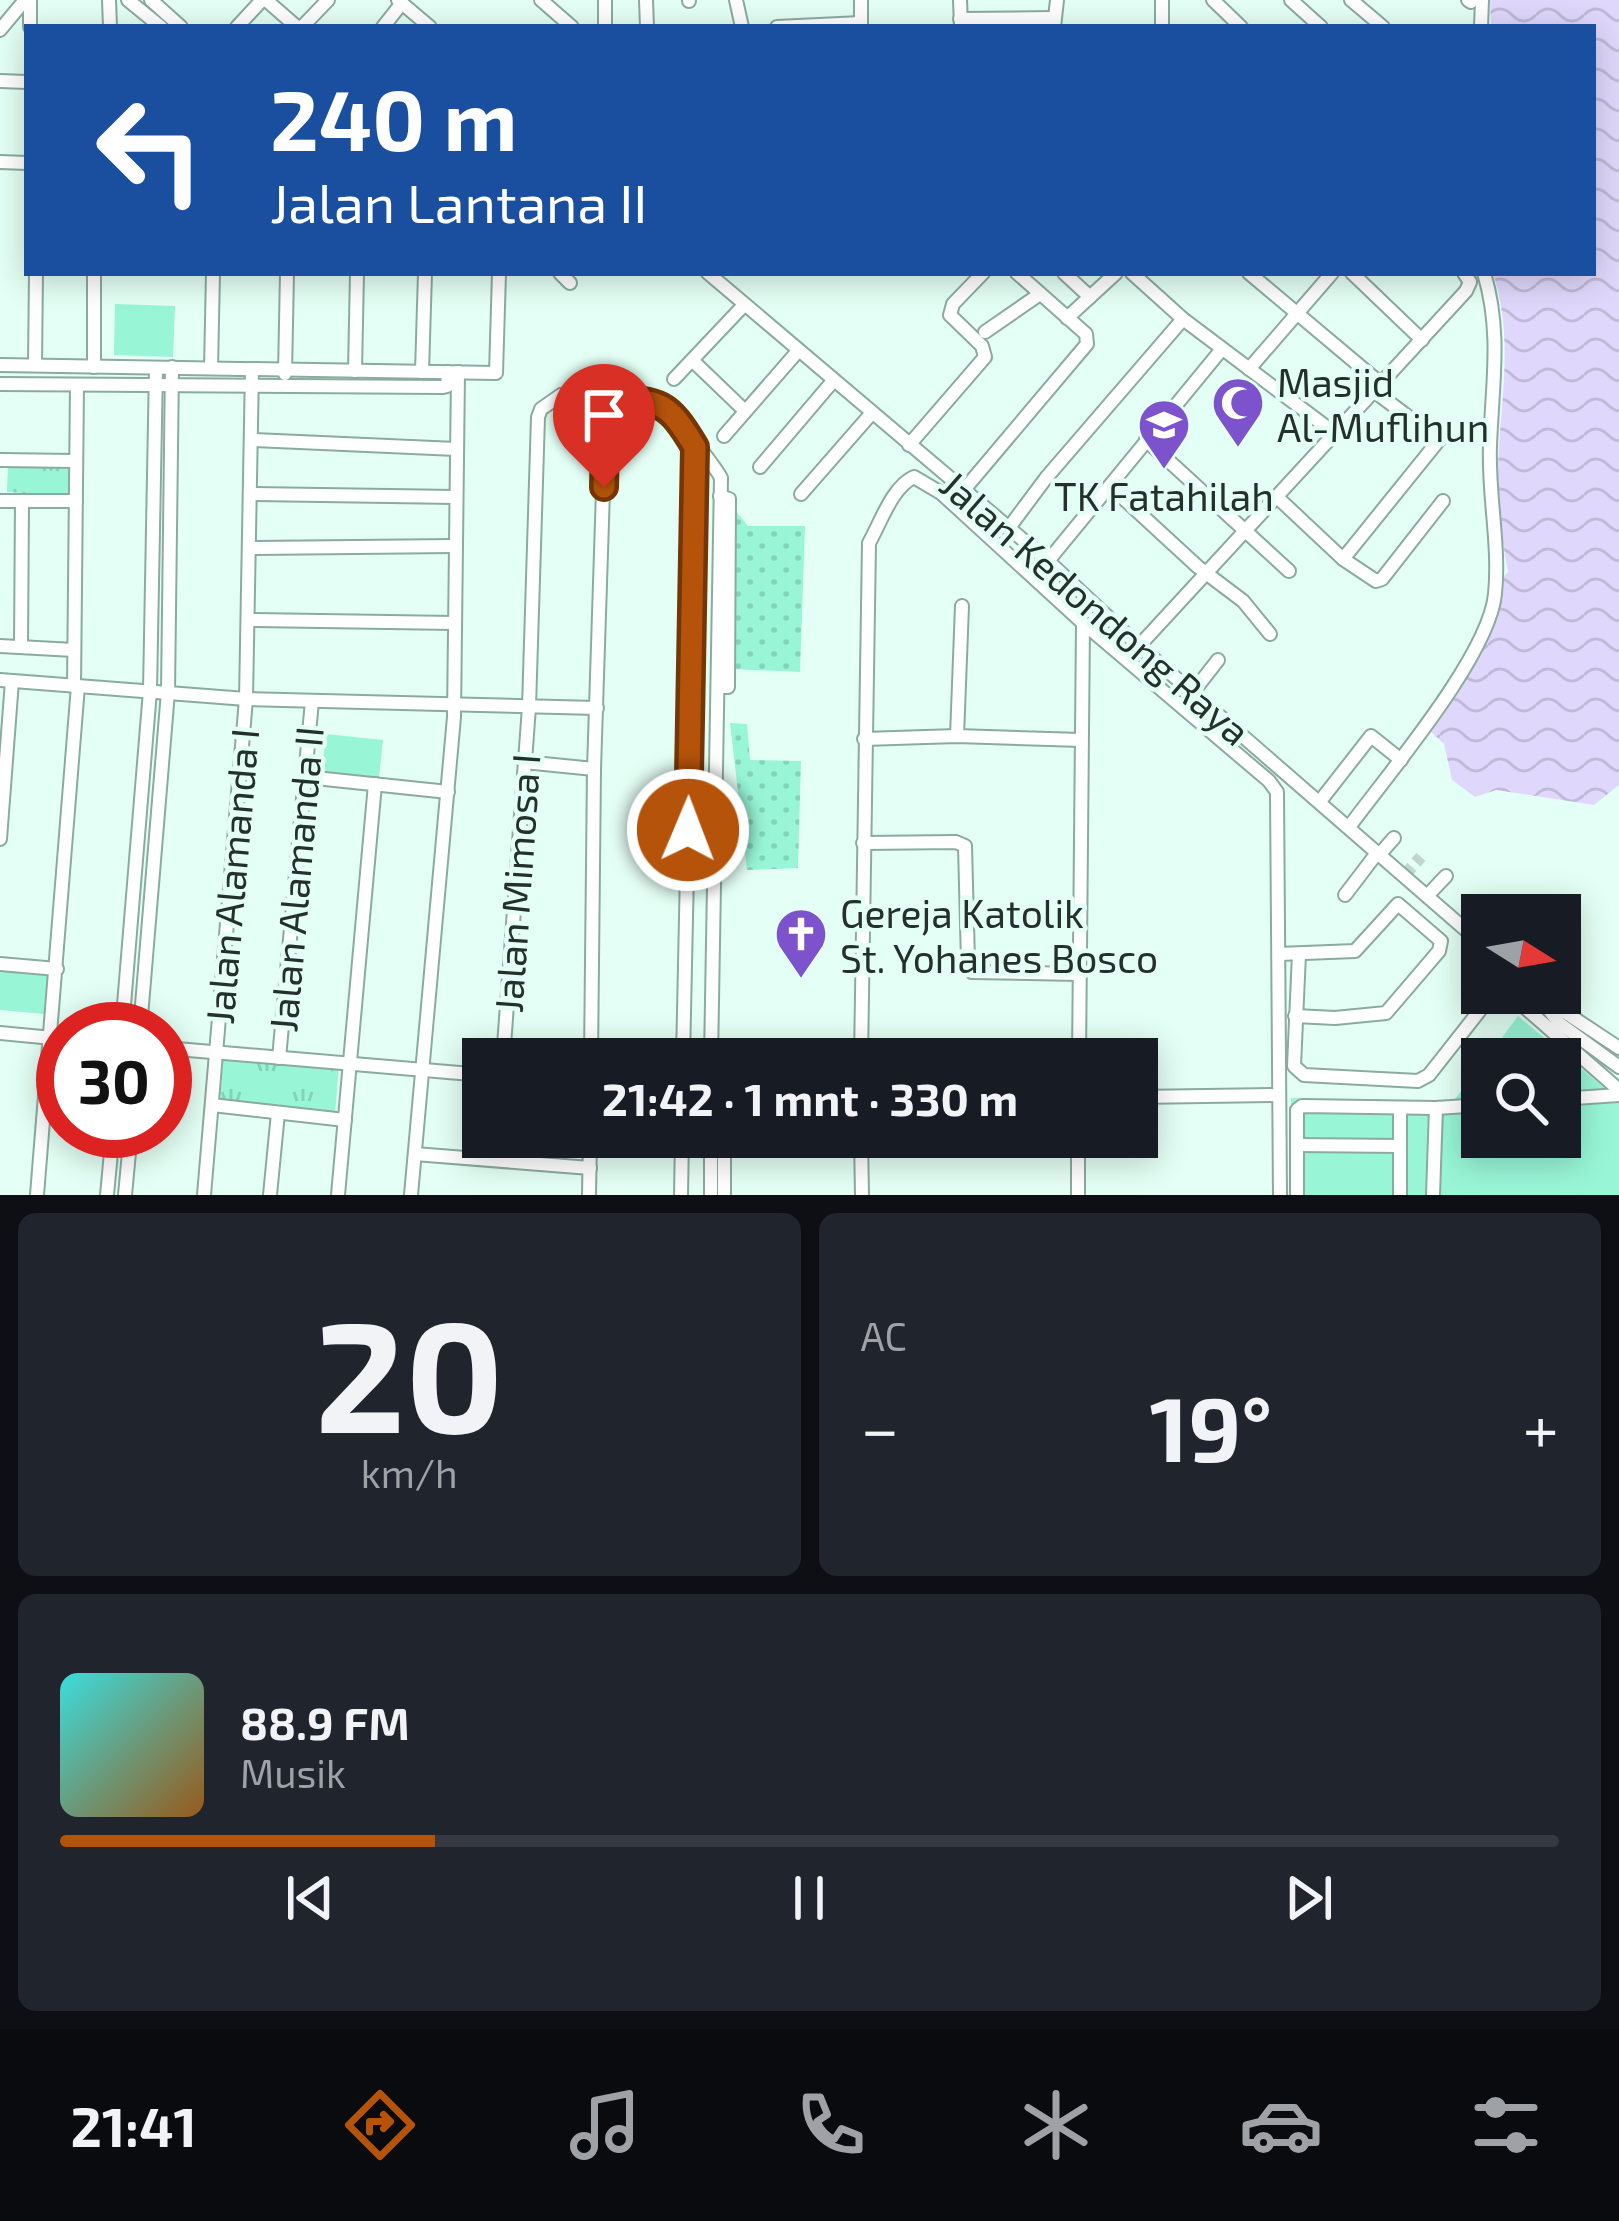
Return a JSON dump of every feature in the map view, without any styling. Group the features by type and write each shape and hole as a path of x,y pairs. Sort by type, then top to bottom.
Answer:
{"street":[{"path":"0,30 28,0"},
{"path":"128,0 157,24"},
{"path":"240,24 264,0 293,24"},
{"path":"300,24 328,0"},
{"path":"541,0 569,24"},
{"path":"960,0 960,23 1054,22 1057,0"},
{"path":"1213,0 1238,24"},
{"path":"1291,0 1318,24"},
{"path":"1351,0 1379,24"},
{"path":"400,1 427,24"},
{"path":"34,365 36,276"},
{"path":"94,276 94,367"},
{"path":"211,368 213,276"},
{"path":"285,386 286,276"},
{"path":"356,370 357,276"},
{"path":"422,372 425,276"},
{"path":"0,365 496,373 499,276"},
{"name":"Jalan Kedondong Raya","path":"711,276 1048,561 1461,926"},
{"path":"909,445 985,357 982,346 950,314 977,276"},
{"path":"963,491 1087,344 1086,334 1020,276"},
{"path":"1067,276 1090,297"},
{"path":"1067,318 1113,276"},
{"path":"1135,276 1222,349 1333,432"},
{"path":"1252,276 1438,440 1343,559"},
{"path":"1249,369 1330,276"},
{"path":"1355,276 1423,340"},
{"path":"1349,826 1405,755 1479,638 1495,596 1488,484 1497,367 1494,304 1485,276"},
{"path":"1139,646 1423,340 1466,291 1467,278"},
{"path":"985,332 1040,294"},
{"path":"674,379 745,305"},
{"path":"1008,529 1057,464 1184,319"},
{"path":"1048,561 1222,349"},
{"path":"724,436 798,351"},
{"path":"693,361 746,411"},
{"path":"124,1002 150,691 156,368"},
{"path":"142,1002 168,692 172,368"},
{"name":"Jalan Alamanda I","path":"204,1195 246,699 252,369"},
{"path":"0,384 443,387 453,372"},
{"path":"411,1195 455,704 453,372"},
{"path":"760,467 833,381"},
{"path":"57,1002 76,686 77,385"},
{"name":"Jalan Mimosa I","path":"504,1038 529,707 541,409 560,395 606,398"},
{"path":"591,1038 606,398 657,402 670,409 695,447 718,469 711,1038"},
{"path":"801,494 871,414"},
{"path":"253,440 456,448"},
{"path":"1146,440 1289,571"},
{"path":"683,1038 695,447"},
{"path":"0,460 76,460"},
{"path":"861,1038 869,543 907,478 917,478 941,493 1274,787 1279,800 1280,1195"},
{"path":"1110,486 1243,601 1270,634"},
{"path":"251,494 456,497"},
{"path":"1277,497 1343,559 1379,581 1443,501"},
{"path":"0,501 76,501"},
{"path":"20,647 22,501"},
{"path":"250,548 455,546"},
{"path":"957,736 962,606"},
{"path":"248,620 455,623"},
{"path":"1078,1038 1083,622"},
{"path":"0,646 74,650"},
{"path":"1193,692 1218,660"},
{"path":"0,838 6,681 246,699 597,708"},
{"name":"Jalan Alamanda II","path":"279,1058 311,701"},
{"path":"1321,800 1371,736 1405,755"},
{"path":"864,739 1081,740"},
{"path":"524,762 594,769"},
{"path":"305,777 448,792"},
{"path":"338,1195 375,784"},
{"path":"1346,895 1394,838"},
{"path":"863,843 956,842 964,846 972,971 1078,974"},
{"path":"1427,896 1446,876"},
{"path":"1279,954 1354,951 1398,904 1437,937 1441,946 1386,1012 1335,1018 1295,1016"},
{"path":"1299,954 1294,1066 1299,1073 1418,1081 1429,1075 1488,1000 1504,994 1619,1092"},
{"path":"0,964 57,969"},
{"path":"1552,1014 1619,1067"},
{"path":"1568,1014 1619,1048"},
{"path":"0,1034 36,1037"},
{"path":"192,1050 462,1073"},
{"path":"1581,1097 1619,1092"},
{"path":"1158,1097 1279,1095"},
{"path":"212,1105 345,1120"},
{"path":"1297,1195 1297,1110 1302,1106 1461,1106"},
{"path":"1400,1108 1400,1195"},
{"path":"1433,1195 1436,1108"},
{"path":"270,1195 278,1113"},
{"path":"1297,1144 1400,1146"},
{"path":"415,1154 590,1168"},
{"path":"37,1195 42,1158"},
{"path":"107,1195 110,1158"},
{"path":"125,1195 128,1158"},
{"path":"589,1195 590,1158"},
{"path":"682,1158 682,1195"},
{"path":"711,1158 711,1195"},
{"path":"724,1158 724,1195"},
{"path":"861,1158 862,1195"},
{"path":"1078,1158 1078,1195"}],"green space":[{"path":"115,304 175,306 173,357 114,355"},
{"path":"8,465 75,469 74,496 7,492"},
{"path":"731,505 748,526 805,526 800,672 733,669"},
{"path":"730,723 747,724 750,760 801,761 798,868 747,870"},
{"path":"326,734 383,740 379,777 322,771"},
{"path":"0,970 48,975 45,1002 36,1002 36,1013 0,1010"},
{"path":"1518,1016 1544,1038 1502,1038"},
{"path":"223,1060 339,1065 335,1114 220,1102"},
{"path":"1581,1068 1619,1100 1619,1195 1291,1195 1291,1098 1451,1104 1461,1091 1461,1158 1581,1158"}],"water":[{"path":"1490,0 1619,0 1619,785 1594,805 1496,790 1475,797 1452,780 1444,744 1430,731 1494,609 1499,581 1508,572 1498,491 1503,326 1494,276 1596,276 1596,24 1491,24"}],"tunnel":[{"path":"1404,876 1421,857"}],"place":[{"name":"Masjid Al-Muflihun","path":"1238,449"},
{"name":"TK Fatahilah","path":"1164,471"},
{"name":"Gereja Katolik St. Yohanes Bosco","path":"801,980"}],"route":[{"path":"604,487 606,398 657,402 670,409 695,447 688,830"}]}
